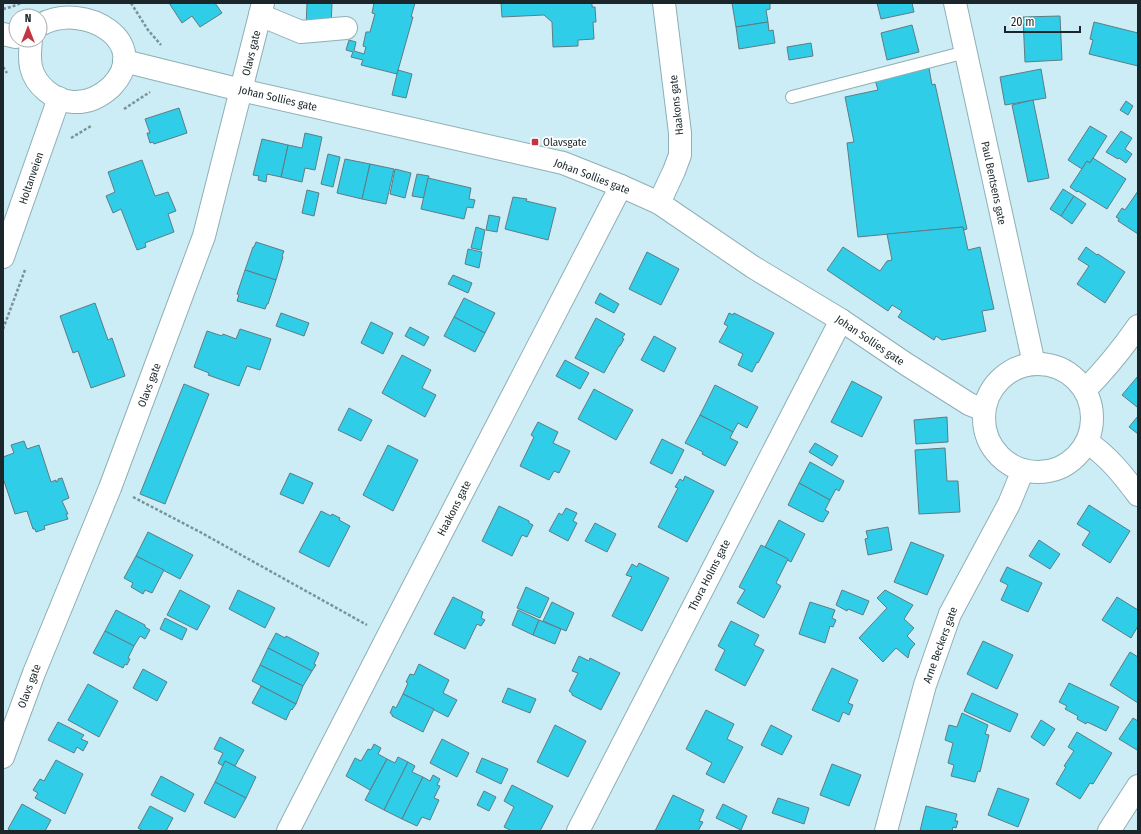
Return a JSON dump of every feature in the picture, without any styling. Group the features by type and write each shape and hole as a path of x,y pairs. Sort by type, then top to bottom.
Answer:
{"street":[{"name":"Haakons gate","path":"659,203 674,172 680,155 680,134 664,3"},
{"name":"Paul Bentsens gate","path":"955,3 1034,364"},
{"path":"30,48 31,68 37,81 47,91 59,98 71,102 83,102 95,98 105,92 114,83 120,73 124,61 124,49 121,37 115,26 106,17 84,5 57,11 48,17"},
{"path":"262,9 301,32 346,28"},
{"name":"Olavs gate","path":"3,757 34,673 110,488 204,236 262,9"},
{"name":"Johan Sollies gate","path":"124,61 241,90 564,163 621,186 659,203 753,267 841,320 969,404 984,410"},
{"name":"Holtanveien","path":"3,257 59,98"},
{"name":"Haakons gate","path":"288,831 621,186"},
{"name":"Thora Holms gate","path":"578,831 841,320"},
{"path":"1085,390 1104,371 1138,326"},
{"path":"1034,364 1046,364 1058,367 1068,372 1078,380 1085,390 1090,402 1093,416 1092,429 1087,442 1075,457 1060,468 1036,472 1023,470 1011,465 992,447 985,429 984,410 989,396 996,384 1007,374 1020,367 1034,364"},
{"path":"1087,442 1098,449 1118,468 1138,495"},
{"name":"Arne Beckers gate","path":"886,831 925,685 950,614 1009,504 1023,470"},
{"path":"1109,831 1138,786"}],"lane":[{"path":"792,97 966,52"}],"path":[{"path":"3,9 21,3"},
{"path":"123,110 154,89 165,50 148,30 131,3"},
{"path":"67,141 91,125"},
{"path":"3,330 27,264"},
{"path":"110,488 133,497 200,532 388,636"}],"building":[{"path":"169,3 215,3 222,13 200,27 192,16 182,23"},
{"path":"307,3 332,3 331,27 306,27"},
{"path":"374,3 415,3 411,17 413,17 397,74 361,65 363,60 351,57 353,52 346,50 349,40 356,42 354,51 364,54 366,47 363,46 366,32 370,32 375,14 372,13"},
{"path":"501,3 592,3 592,7 595,7 596,22 593,22 594,39 578,40 578,46 553,47 552,22 544,15 502,17"},
{"path":"732,3 770,3 770,9 766,10 768,22 736,27"},
{"path":"877,3 912,3 914,12 881,19"},
{"path":"1060,16 1062,60 1025,62 1023,17"},
{"path":"768,22 769,31 773,30 775,43 739,49 736,27"},
{"path":"1094,22 1138,33 1138,66 1089,54 1093,40 1090,39"},
{"path":"912,25 919,52 887,60 881,33"},
{"path":"811,43 813,56 789,60 787,47"},
{"path":"929,68 932,85 935,84 967,229 964,230 963,227 858,237 847,143 854,142 845,97 878,90 875,80"},
{"path":"1041,69 1046,98 1005,105 1000,77"},
{"path":"398,70 412,74 406,98 392,95"},
{"path":"1033,100 1049,178 1028,182 1012,105"},
{"path":"1126,101 1133,106 1128,115 1120,110"},
{"path":"179,108 187,133 154,144 153,142 150,143 147,133 150,133 145,119"},
{"path":"1090,126 1107,136 1090,163 1087,161 1082,169 1068,160"},
{"path":"1121,131 1132,138 1125,149 1132,154 1126,163 1106,152"},
{"path":"305,133 322,137 315,170 305,168 302,182 281,177 288,145 302,148"},
{"path":"262,139 288,145 281,177 267,174 266,182 258,180 259,176 253,175"},
{"path":"328,154 340,157 333,187 321,184"},
{"path":"1093,158 1126,179 1107,209 1070,187 1087,161 1090,163"},
{"path":"345,159 370,164 362,199 337,193"},
{"path":"142,160 155,196 168,192 176,211 168,214 174,232 145,243 146,247 137,250 121,209 113,213 106,196 115,192 108,172"},
{"path":"370,164 394,169 386,204 362,199"},
{"path":"395,169 411,173 405,198 390,194"},
{"path":"417,174 429,176 424,198 412,196"},
{"path":"428,178 471,188 469,199 475,200 473,208 467,207 464,219 421,209"},
{"path":"1063,189 1074,196 1061,216 1050,209"},
{"path":"307,190 319,193 314,216 302,213"},
{"path":"1138,191 1138,234 1118,221 1119,219 1116,217 1122,208 1125,210"},
{"path":"1074,196 1086,204 1072,224 1061,216"},
{"path":"513,197 527,199 526,201 556,208 548,240 505,229"},
{"path":"489,215 500,217 497,232 486,230"},
{"path":"476,227 485,230 481,250 471,248"},
{"path":"963,227 968,250 980,247 994,309 982,311 986,331 942,340 936,336 934,340 898,317 902,311 892,305 888,311 827,270 843,247 880,271 887,261 892,260 887,234"},
{"path":"256,242 284,251 276,280 245,270"},
{"path":"1086,247 1125,272 1105,303 1077,284 1089,266 1078,259"},
{"path":"468,249 482,252 479,268 465,264"},
{"path":"647,252 679,269 661,305 629,289"},
{"path":"245,270 276,280 265,309 237,301 239,295 237,294"},
{"path":"453,275 472,283 468,293 448,284"},
{"path":"600,293 619,304 614,313 595,303"},
{"path":"464,298 495,313 485,333 454,317"},
{"path":"95,303 108,340 112,338 125,376 91,388 78,351 73,353 60,316"},
{"path":"281,313 309,323 304,336 276,326"},
{"path":"729,313 733,315 734,313 774,333 752,372 738,365 743,354 719,342 728,326 724,324"},
{"path":"454,317 485,333 475,352 444,336"},
{"path":"596,318 625,334 622,338 624,339 604,373 575,358"},
{"path":"371,322 393,333 383,354 361,343"},
{"path":"410,327 429,337 424,346 405,336"},
{"path":"240,329 271,339 260,370 247,366 239,386 208,375 209,373 194,367 207,331 222,336 223,334 236,339"},
{"path":"654,336 676,348 664,372 641,360"},
{"path":"402,355 431,370 422,388 436,395 425,417 382,393"},
{"path":"565,360 589,373 580,389 556,376"},
{"path":"1138,376 1138,405 1137,407 1122,395"},
{"path":"852,381 882,397 862,437 831,422"},
{"path":"184,384 209,394 165,504 140,494"},
{"path":"715,385 758,407 747,428 738,423 733,432 700,415"},
{"path":"594,389 633,410 616,440 578,419"},
{"path":"349,408 372,420 361,441 338,430"},
{"path":"700,415 733,432 730,438 738,442 725,466 685,443"},
{"path":"1138,416 1138,434 1129,427"},
{"path":"947,417 948,442 916,444 914,420"},
{"path":"538,422 558,432 553,443 570,451 559,473 554,471 549,480 520,466 534,437 531,435"},
{"path":"662,439 684,450 672,474 650,463"},
{"path":"24,441 27,449 39,445 51,482 56,480 56,482 58,479 62,478 69,498 62,501 68,514 66,514 68,519 44,526 45,529 36,532 35,529 33,529 27,511 15,514 3,478 3,457 14,453 11,445"},
{"path":"815,443 838,456 832,466 809,452"},
{"path":"388,445 418,460 393,511 363,495"},
{"path":"945,448 947,481 958,481 960,512 919,514 915,450"},
{"path":"810,462 844,481 839,491 836,489 830,500 799,483"},
{"path":"290,473 313,483 303,504 280,494"},
{"path":"685,476 714,491 687,542 658,527 678,488 675,487 680,479 683,481"},
{"path":"799,483 830,500 825,510 829,512 823,522 788,505"},
{"path":"1089,505 1130,531 1110,563 1082,545 1090,532 1077,524"},
{"path":"499,506 529,521 529,523 533,525 527,537 522,535 512,556 482,541"},
{"path":"566,508 577,513 573,521 577,523 568,541 549,531 559,513 562,515"},
{"path":"321,511 331,516 332,514 340,518 339,520 350,526 329,567 299,552"},
{"path":"779,520 805,534 791,562 765,547"},
{"path":"595,523 616,534 607,552 585,541"},
{"path":"888,527 892,550 868,555 865,539 868,538 866,531"},
{"path":"148,532 193,555 180,579 136,556"},
{"path":"1039,540 1060,554 1050,569 1029,556"},
{"path":"911,542 944,555 927,595 894,582"},
{"path":"761,545 788,559 776,583 781,586 764,618 737,603 745,590 739,587"},
{"path":"136,556 164,570 152,593 145,590 143,594 131,587 133,583 124,578"},
{"path":"639,563 669,578 642,631 612,616 632,577 626,575 632,564 637,567"},
{"path":"1007,567 1042,583 1028,612 1001,600 1008,585 1000,581"},
{"path":"526,587 549,598 540,618 517,608"},
{"path":"180,590 210,606 197,630 167,615"},
{"path":"238,590 275,608 265,628 229,609"},
{"path":"842,590 869,601 863,615 848,609 847,611 836,605"},
{"path":"885,590 913,605 904,619 914,628 907,636 915,644 910,650 908,658 896,648 883,662 859,638 887,608 877,598"},
{"path":"453,597 483,612 481,618 485,620 481,626 477,624 465,649 434,634"},
{"path":"1117,597 1138,610 1138,626 1131,638 1102,620"},
{"path":"552,602 574,613 566,631 543,621"},
{"path":"810,602 835,610 832,618 836,620 833,627 830,626 825,643 799,634"},
{"path":"116,610 145,625 145,627 150,630 145,639 140,636 134,646 105,631"},
{"path":"518,610 539,620 533,635 512,625"},
{"path":"165,618 187,629 182,640 160,629"},
{"path":"539,620 561,629 555,644 533,635"},
{"path":"731,621 759,635 754,645 764,650 745,686 715,670 725,650 718,646"},
{"path":"105,631 134,646 128,658 130,659 127,665 125,664 123,668 93,653"},
{"path":"276,633 285,638 286,636 319,653 314,664 316,665 312,671 268,648"},
{"path":"983,641 1013,655 997,689 967,674"},
{"path":"268,648 312,671 303,686 260,665"},
{"path":"1130,652 1138,657 1138,703 1110,685"},
{"path":"579,656 589,661 590,658 620,673 601,710 572,695 569,691 578,673 572,671"},
{"path":"419,664 449,680 443,693 457,700 448,717 403,694 410,674 414,675"},
{"path":"260,665 303,686 296,704 252,681"},
{"path":"832,668 858,680 848,703 853,705 849,715 843,712 839,722 812,710"},
{"path":"143,669 167,682 157,701 133,688"},
{"path":"1069,683 1119,707 1106,731 1077,719 1078,716 1065,709 1067,706 1059,702"},
{"path":"88,684 118,701 99,737 68,720"},
{"path":"261,686 296,704 292,710 291,709 286,720 252,703"},
{"path":"508,688 536,699 530,713 502,702"},
{"path":"972,693 1018,714 1010,732 964,711"},
{"path":"403,694 434,709 423,732 392,716 390,713 393,706 396,708"},
{"path":"706,710 734,724 727,739 743,747 724,783 706,774 712,763 686,749"},
{"path":"962,713 988,725 985,734 989,735 980,772 978,771 975,782 951,776 954,765 948,763 953,743 945,740 949,725 957,727"},
{"path":"1133,718 1138,721 1137,750 1119,739"},
{"path":"1041,720 1055,729 1044,746 1031,737"},
{"path":"58,722 84,735 81,739 88,742 83,751 77,747 74,753 48,740"},
{"path":"555,725 586,741 568,777 537,762"},
{"path":"771,725 792,736 782,755 761,745"},
{"path":"1077,732 1112,753 1093,784 1090,783 1080,799 1056,784 1066,767 1064,766 1074,751 1068,747"},
{"path":"220,737 244,750 235,766 225,761 223,766 218,763 223,753 214,749"},
{"path":"442,739 469,753 457,777 430,763"},
{"path":"374,744 381,748 378,754 387,759 370,790 346,776 355,758 361,761 368,749 371,750"},
{"path":"398,757 408,762 384,810 365,800 387,759 395,763"},
{"path":"482,758 508,769 501,784 476,772"},
{"path":"56,760 83,774 65,814 35,798 38,793 33,790 40,779 44,781"},
{"path":"225,761 256,777 246,798 215,782"},
{"path":"408,762 415,766 412,772 423,777 402,819 384,810"},
{"path":"832,764 861,775 849,806 820,795"},
{"path":"433,775 440,779 437,785 440,786 434,798 439,800 430,820 422,817 417,826 402,819 423,777 430,781"},
{"path":"161,776 194,794 185,812 151,795"},
{"path":"215,782 246,798 235,818 204,803"},
{"path":"512,785 553,806 540,831 512,831 504,827 514,807 504,801"},
{"path":"998,788 1029,799 1018,827 988,815"},
{"path":"484,791 496,797 489,811 477,805"},
{"path":"673,795 704,810 699,821 703,822 698,831 655,831"},
{"path":"778,798 809,808 804,824 772,813"},
{"path":"22,804 51,820 45,831 12,831 8,829"},
{"path":"723,804 747,816 741,830 716,818"},
{"path":"150,806 173,818 166,831 143,831 138,828"},
{"path":"926,806 957,814 955,821 958,821 956,828 953,827 952,831 920,831"}],"place":[{"name":"Olavsgate","path":"535,142"}]}
